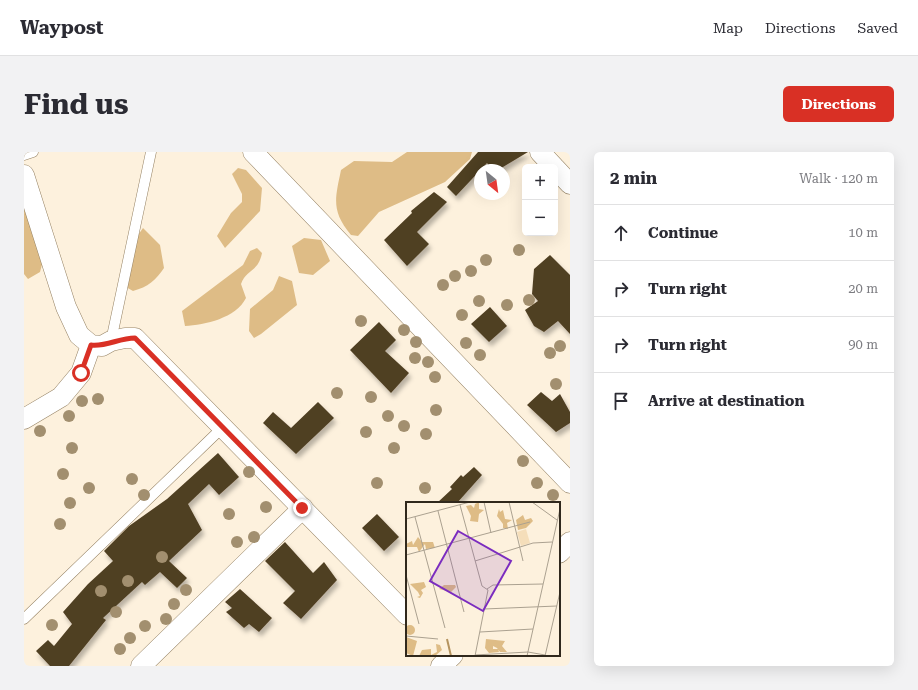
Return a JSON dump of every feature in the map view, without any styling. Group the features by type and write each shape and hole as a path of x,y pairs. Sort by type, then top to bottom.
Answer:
{"street":[{"path":"253,152 570,483"},
{"path":"540,152 550,164"},
{"path":"558,172 570,184"},
{"path":"24,176 66,307 80,336 91,345 102,346 111,341 125,338 135,338 406,614"},
{"path":"24,419 61,397 81,373 91,345"},
{"path":"141,666 302,508"},
{"path":"560,552 570,542"}],"lane":[{"path":"24,155 33,152"},
{"path":"111,341 151,152"},
{"path":"24,620 223,427"}],"shaded area":[{"path":"407,152 472,152 470,159 445,182 379,212 358,236 351,235 337,212 336,197 341,170 354,161 392,162"},
{"path":"238,168 246,170 262,188 260,211 225,248 217,236 231,213 242,202 242,194 232,174"},
{"path":"24,202 44,257 40,272 28,279 24,274"},
{"path":"143,228 160,245 164,268 151,282 133,291 126,287 129,248"},
{"path":"304,238 321,240 330,261 313,275 299,273 292,246"},
{"path":"257,248 262,253 258,264 243,279 241,284 246,298 241,305 235,311 219,319 202,324 185,326 182,311 243,265 250,251"},
{"path":"279,276 292,281 297,305 254,338 249,331 250,309 273,290"}],"building":[{"path":"478,152 528,152 508,164 474,164 474,177 456,196 447,187"},
{"path":"434,192 447,202 417,232 429,244 407,266 384,240 412,213 411,211"},
{"path":"550,255 570,275 570,334 558,321 544,332 534,326 525,310 538,301 532,294 534,269"},
{"path":"490,307 507,326 489,342 471,324"},
{"path":"379,322 396,340 385,351 409,373 391,393 350,350"},
{"path":"541,392 552,401 560,394 570,412 570,423 556,432 527,405"},
{"path":"318,402 334,418 296,454 263,423 273,412 291,428"},
{"path":"218,453 239,477 219,495 209,484 188,504 202,530 169,561 187,578 177,588 160,572 145,585 142,582 103,618 106,620 69,666 50,666 36,651 48,640 54,646 72,624 63,612 88,584 113,561 104,551 129,526 167,499"},
{"path":"474,467 482,475 458,502 438,502 452,489 450,487 461,475 463,477"},
{"path":"377,514 399,537 384,551 362,528"},
{"path":"285,542 313,573 324,562 337,580 301,619 283,603 295,591 265,561"},
{"path":"240,589 272,618 259,632 249,624 244,628 226,612 232,608 225,602"}],"route":[{"path":"81,373 91,345 102,346 111,341 125,338 135,338 143,344 302,508"}]}
